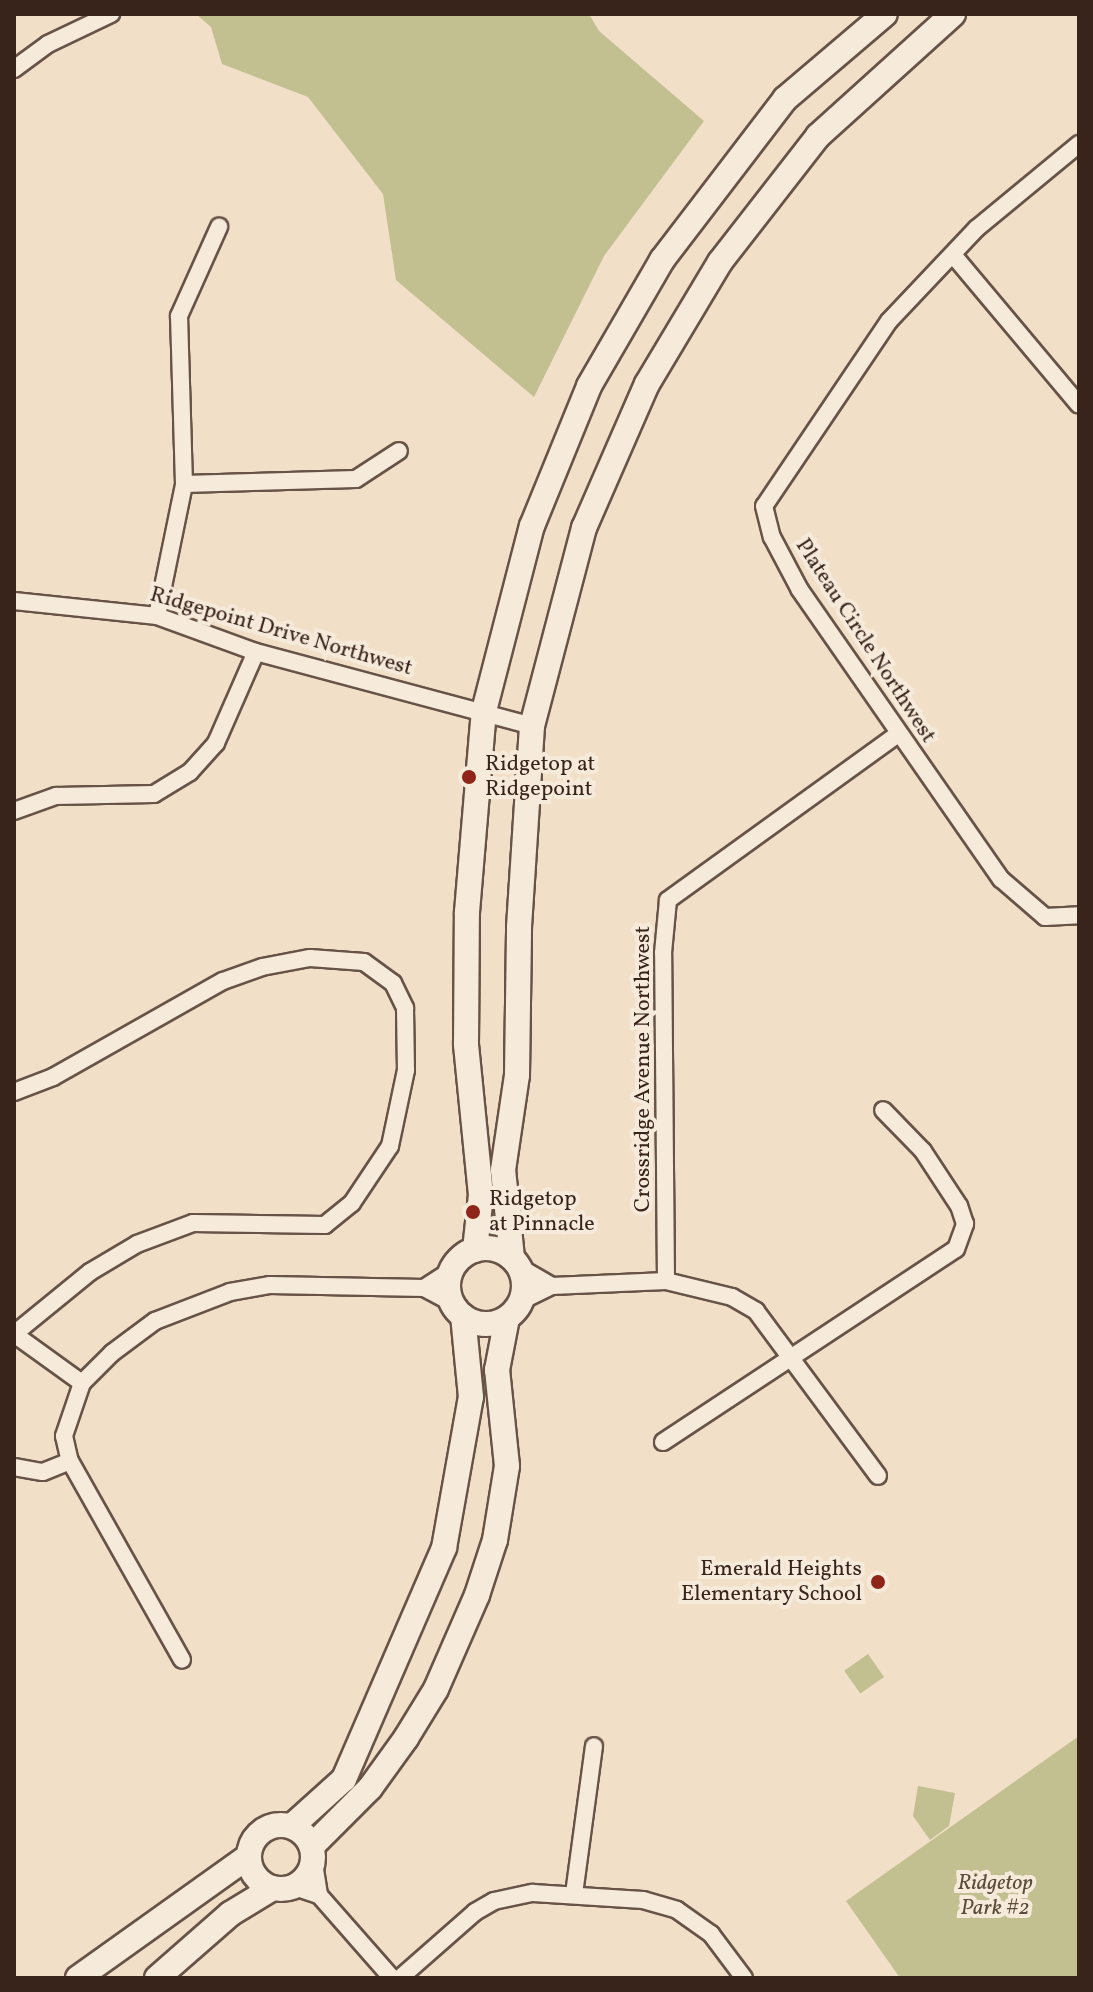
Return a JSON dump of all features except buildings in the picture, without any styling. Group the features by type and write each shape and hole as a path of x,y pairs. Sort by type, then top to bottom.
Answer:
{"main road":[{"path":"475,1250 481,1195 466,1044 467,912 484,711 532,526 589,386 662,260 775,110 885,14"},
{"path":"157,1978 230,1914 284,1887 370,1788 436,1689 477,1595 495,1540 507,1466 497,1359 514,1310 515,1263 503,1170 517,1075 519,927 532,726 584,528 647,384 720,262 818,136 953,14"},
{"path":"78,1978 249,1856 265,1828 292,1826 344,1779 444,1548 471,1397 457,1309 448,1285 453,1269 475,1250 488,1248 515,1263"},
{"path":"457,1309 484,1324 514,1310"},
{"path":"292,1826 313,1854"},
{"path":"249,1856 255,1876 284,1887"}],"street":[{"path":"14,69 48,44 111,14"},
{"name":"Plateau Circle Northwest","path":"1079,144 977,228 954,256 889,321 764,506 772,537 800,590 897,735 1001,879 1045,917 1079,915"},
{"path":"157,616 184,484 179,316 219,227"},
{"path":"954,256 1079,405"},
{"path":"184,484 356,479 399,451"},
{"name":"Ridgepoint Drive Northwest","path":"14,601 157,616 256,652 532,726"},
{"path":"14,811 56,796 154,794 190,772 216,743 256,652"},
{"name":"Crossridge Avenue Northwest","path":"666,1281 663,953 668,900 897,735"},
{"path":"14,1092 53,1077 223,981 262,967 310,958 364,962 393,983 405,1008 406,1070 390,1146 343,1211 325,1225 193,1223 90,1272 14,1334 82,1383"},
{"path":"663,1442 794,1360 956,1249 965,1224 959,1206 923,1151 883,1110"},
{"path":"515,1263 552,1286"},
{"path":"424,1288 453,1269"},
{"path":"514,1310 552,1286 666,1281 732,1297 756,1311 878,1476"},
{"path":"182,1660 70,1461 64,1436 82,1383 112,1353 155,1321 230,1292 270,1285 424,1288 457,1309"},
{"path":"14,1467 43,1472 70,1461"},
{"path":"574,1894 594,1746"},
{"path":"313,1854 319,1895 392,1978"},
{"path":"284,1887 319,1895"},
{"path":"400,1978 494,1901 533,1893 574,1894 677,1910 711,1934 744,1978"}],"green space":[{"path":"196,14 589,14 599,31 704,121 604,256 534,397 396,280 383,194 308,97 222,64 211,27"},
{"path":"868,1654 884,1677 860,1694 844,1671"},
{"name":"Ridgetop Park #2","path":"1079,1736 1079,1978 900,1978 846,1901"},
{"path":"918,1786 955,1793 949,1826 930,1840 913,1816"}],"place":[{"name":"Ridgetop at Ridgepoint","path":"469,777"},
{"name":"Ridgetop at Pinnacle","path":"473,1212"},
{"name":"Emerald Heights Elementary School","path":"878,1582"}]}
